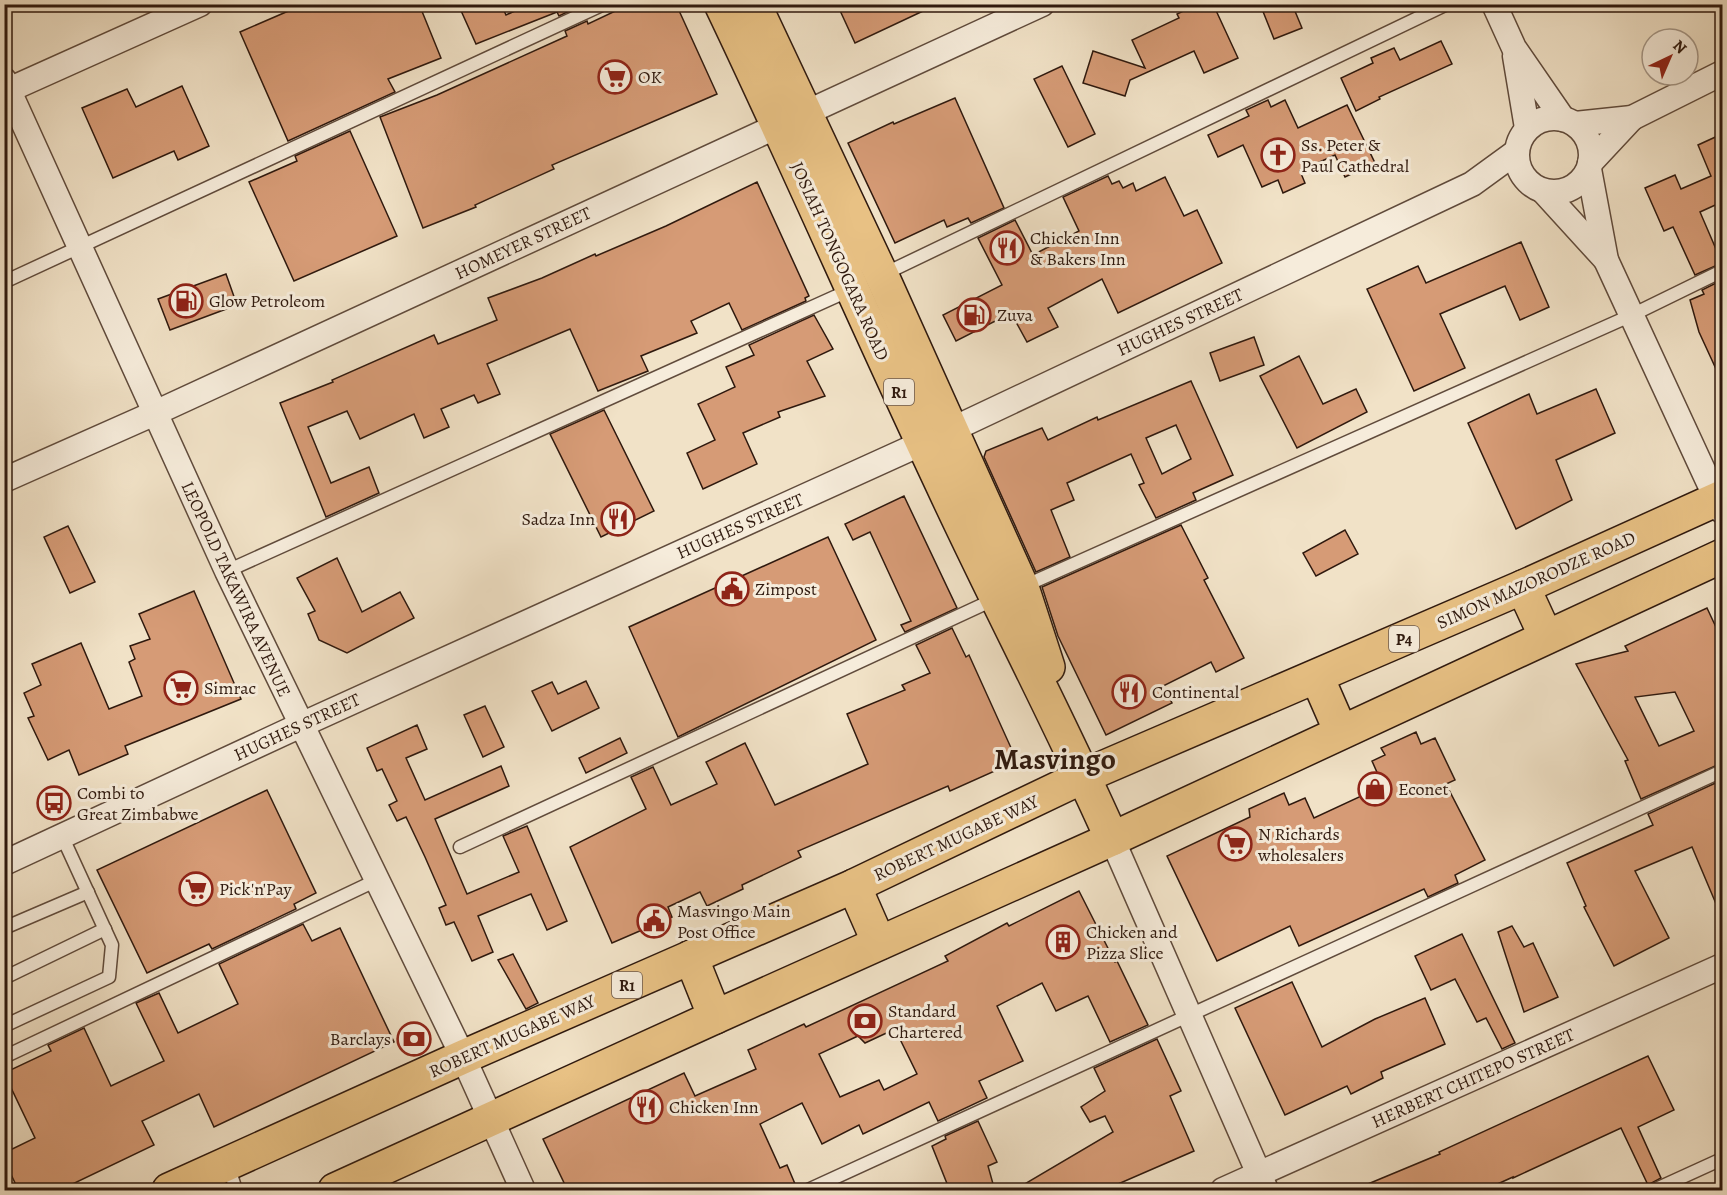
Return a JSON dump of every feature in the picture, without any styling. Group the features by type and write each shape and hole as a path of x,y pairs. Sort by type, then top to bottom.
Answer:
{"highway":[{"name":"JOSIAH TONGOGARA ROAD","path":"721,4 791,119 871,281 951,430 1009,593 1084,777 1112,839"},
{"name":"JOSIAH TONGOGARA ROAD","path":"754,4 791,119 922,443 1009,593"},
{"name":"SIMON MAZORODZE ROAD","path":"1084,777 1721,502"},
{"path":"335,1191 1112,839 1722,556"},
{"path":"1523,587 1546,637"},
{"path":"1317,677 1341,732"},
{"name":"ROBERT MUGABE WAY","path":"169,1191 232,1177 463,1057 854,886 1084,777"},
{"path":"854,886 879,943"},
{"path":"691,957 715,1017"}],"street":[{"path":"6,88 200,4"},
{"name":"HOMEYER STREET","path":"4,480 155,413 1042,4"},
{"path":"1494,4 1514,48 1569,122 1584,134 1590,146 1590,166 1606,260 1721,502"},
{"path":"1514,48 1527,128"},
{"path":"1472,184 1563,192 1574,187 1583,179 1590,166 1632,118 1722,73"},
{"name":"LEOPOLD TAKAWIRA AVENUE","path":"6,88 227,572 463,1057 523,1191"},
{"path":"1606,260 1537,188 1522,176 1517,165 1516,152 1527,128 1544,119 1569,122 1632,118"},
{"path":"1472,184 1516,152"},
{"name":"HUGHES STREET","path":"4,863 301,725 951,430 1472,184"},
{"path":"1112,839 1262,1182"},
{"name":"HERBERT CHITEPO STREET","path":"1223,1191 1262,1182 1722,966"}],"lane":[{"path":"4,282 604,4"},
{"path":"227,572 871,281 1447,4"},
{"path":"460,847 1009,593 1632,315 1722,271"},
{"path":"808,1191 1722,771"},
{"path":"4,1026 109,977 112,945 62,836"},
{"path":"4,1057 377,880"},
{"path":"4,928 88,892"},
{"path":"4,978 105,929"},
{"path":"1654,1191 1722,1160"}],"building":[{"path":"291,4 419,4 441,58 388,79 395,92 288,141 240,32 293,9"},
{"path":"458,4 501,4 506,15 530,4 580,6 559,16 557,12 476,44"},
{"path":"630,4 676,4 717,94 552,165 554,169 475,205 476,207 423,228 380,117 437,95 567,36 565,31 587,21 588,24"},
{"path":"837,4 938,4 855,43"},
{"path":"1198,4 1213,4 1238,58 1204,73 1194,51 1130,80 1125,96 1083,83 1093,51 1145,68 1132,40 1179,18 1177,14"},
{"path":"1260,4 1292,4 1302,28 1274,39"},
{"path":"1441,41 1452,64 1379,97 1380,99 1356,111 1341,78 1373,63 1371,58 1394,48 1400,60"},
{"path":"1062,66 1095,134 1068,147 1034,79"},
{"path":"182,86 209,146 178,160 174,151 113,178 82,108 127,89 136,107"},
{"path":"955,98 1004,208 971,223 968,218 947,227 944,220 895,243 848,143 893,122 894,124"},
{"path":"1268,100 1271,107 1285,100 1298,128 1347,105 1375,163 1345,177 1335,155 1300,171 1305,183 1283,193 1278,180 1262,187 1243,145 1218,157 1208,135 1249,116 1246,110"},
{"path":"350,131 397,236 294,281 249,182 297,161 295,156"},
{"path":"1722,134 1722,202 1700,212 1722,263 1695,275 1673,227 1664,231 1645,188 1675,175 1681,189 1711,176 1698,145"},
{"path":"1108,176 1112,184 1119,181 1123,188 1133,183 1136,191 1165,177 1184,216 1197,210 1222,263 1118,313 1102,279 1048,308 1058,327 1027,342 1011,313 956,341 943,315 1002,285 978,238 1015,220 1033,255 1079,231 1063,197"},
{"path":"757,182 809,296 805,298 806,301 742,330 729,303 691,321 697,333 641,356 648,371 598,391 570,329 487,364 500,394 478,403 474,395 441,409 449,427 424,438 414,414 360,439 347,411 308,427 331,483 369,467 379,493 326,517 280,403 333,382 332,380 434,335 438,344 497,320 488,298 666,226"},
{"path":"1521,242 1549,307 1520,320 1505,286 1440,314 1465,368 1414,391 1367,289 1418,266 1426,283"},
{"path":"226,274 237,305 170,330 158,299"},
{"path":"1722,280 1722,382 1699,332 1690,300 1704,294 1702,290"},
{"path":"814,315 833,349 807,361 825,396 778,412 780,417 743,433 757,464 703,489 687,453 715,440 698,404 735,387 726,367 754,355 749,345"},
{"path":"1254,337 1264,365 1220,381 1210,353"},
{"path":"1299,356 1323,404 1356,389 1367,412 1297,448 1260,376"},
{"path":"1191,381 1233,475 1193,493 1196,500 1156,518 1139,485 1144,483 1131,454 1067,483 1074,500 1051,510 1070,557 1036,572 984,457 986,451 1042,428 1048,440 1097,417 1098,420","holes":["1176,425 1191,459 1162,474 1146,438"]},
{"path":"1596,389 1615,433 1556,460 1572,500 1516,529 1468,423 1529,394 1537,414"},
{"path":"604,410 654,511 601,537 550,434"},
{"path":"904,496 957,608 905,632 901,625 911,621 870,532 853,540 845,524"},
{"path":"1181,525 1208,578 1204,580 1244,658 1216,672 1211,662 1163,686 1172,703 1106,735 1058,636 1042,587"},
{"path":"68,526 95,582 70,593 44,537"},
{"path":"1345,530 1358,554 1316,576 1303,553"},
{"path":"828,537 876,640 678,737 629,627"},
{"path":"337,558 362,612 400,592 414,618 347,653 319,640 308,614 315,611 297,578"},
{"path":"194,591 241,699 125,746 128,754 79,775 69,750 48,760 28,718 34,716 24,693 41,685 32,664 81,643 109,709 142,696 129,662 135,659 130,646 150,639 139,614"},
{"path":"1707,608 1722,640 1722,763 1641,799 1625,761 1628,760 1576,664 1628,651 1625,646","holes":["1675,692 1694,731 1659,746 1635,697"]},
{"path":"952,628 966,657 969,655 1017,761 950,791 948,786 798,851 801,857 742,885 743,889 707,906 700,892 668,907 672,917 612,943 570,847 646,809 631,777 653,767 671,805 717,784 706,762 745,743 775,805 868,764 847,714 905,690 902,685 930,673 916,645"},
{"path":"586,681 599,708 552,731 532,691 552,682 558,694"},
{"path":"485,706 504,747 483,757 464,715"},
{"path":"417,725 427,749 406,758 425,800 501,766 509,786 435,819 467,894 519,872 503,836 527,826 567,921 547,930 531,894 478,916 493,952 472,961 454,922 446,925 439,908 446,905 425,857 406,817 397,821 389,805 397,801 382,769 377,771 367,748"},
{"path":"1416,732 1421,744 1435,738 1455,780 1446,784 1485,860 1455,875 1458,883 1428,897 1424,889 1299,946 1290,926 1217,961 1167,856 1250,817 1249,809 1284,793 1289,805 1305,798 1314,818 1383,786 1372,761 1385,755 1381,748"},
{"path":"620,738 627,753 586,773 579,758"},
{"path":"1722,780 1722,918 1692,847 1635,871 1669,938 1614,966 1584,907 1586,906 1567,863 1653,825 1648,814"},
{"path":"267,790 316,893 294,904 296,909 212,949 209,944 147,973 97,870"},
{"path":"1079,891 1148,1025 1110,1042 1088,996 1056,1011 1042,983 997,1006 1023,1061 979,1081 987,1098 938,1121 929,1102 863,1134 859,1125 822,1144 802,1103 760,1124 780,1168 787,1165 798,1191 777,1191 775,1185 761,1191 568,1191 543,1139 684,1073 695,1096 756,1069 748,1050 804,1024 806,1027 948,961 945,956 1007,923 1009,926","holes":["895,1029 917,1074 884,1090 879,1080 840,1097 819,1054 858,1036 865,1043"]},
{"path":"303,924 312,941 340,928 394,1042 214,1127 199,1094 142,1121 154,1145 58,1191 19,1191 4,1160 4,1153 35,1138 4,1073 51,1051 48,1045 84,1028 111,1086 164,1061 136,1003 159,993 178,1033 238,1004 219,964"},
{"path":"1512,926 1524,947 1533,943 1558,997 1524,1012 1498,932"},
{"path":"1462,934 1515,1043 1502,1049 1486,1018 1477,1022 1455,979 1431,990 1415,956"},
{"path":"513,954 538,1003 526,1009 498,960"},
{"path":"1292,982 1322,1047 1375,1019 1425,998 1445,1044 1381,1072 1383,1078 1351,1094 1347,1086 1285,1115 1235,1008"},
{"path":"1157,1039 1181,1091 1170,1096 1194,1151 1102,1191 1013,1191 1113,1132 1105,1116 1090,1122 1081,1107 1105,1091 1094,1068"},
{"path":"1648,1056 1674,1110 1638,1127 1661,1178 1648,1185 1621,1128 1482,1191 1351,1191 1440,1154 1439,1152"},
{"path":"978,1121 997,1162 988,1166 995,1191 950,1191 932,1146 946,1139 945,1136"}],"place":[{"name":"OK","path":"615,77"},
{"name":"Ss. Peter & Paul Cathedral","path":"1278,155"},
{"name":"Chicken Inn & Bakers Inn","path":"1007,248"},
{"name":"Glow Petroleom","path":"186,301"},
{"name":"Zuva","path":"974,315"},
{"name":"Sadza Inn","path":"618,519"},
{"name":"Zimpost","path":"732,589"},
{"name":"Simrac","path":"181,688"},
{"name":"Continental","path":"1129,692"},
{"name":"Econet","path":"1375,789"},
{"name":"Combi to Great Zimbabwe","path":"54,803"},
{"name":"N Richards wholesalers","path":"1235,844"},
{"name":"Pick'n'Pay","path":"196,889"},
{"name":"Masvingo Main Post Office","path":"654,921"},
{"name":"Chicken and Pizza Slice","path":"1063,942"},
{"name":"Standard Chartered","path":"865,1021"},
{"name":"Barclays","path":"414,1039"},
{"name":"Chicken Inn","path":"646,1107"}],"district":[{"name":"Masvingo","path":"1055,759"}]}
